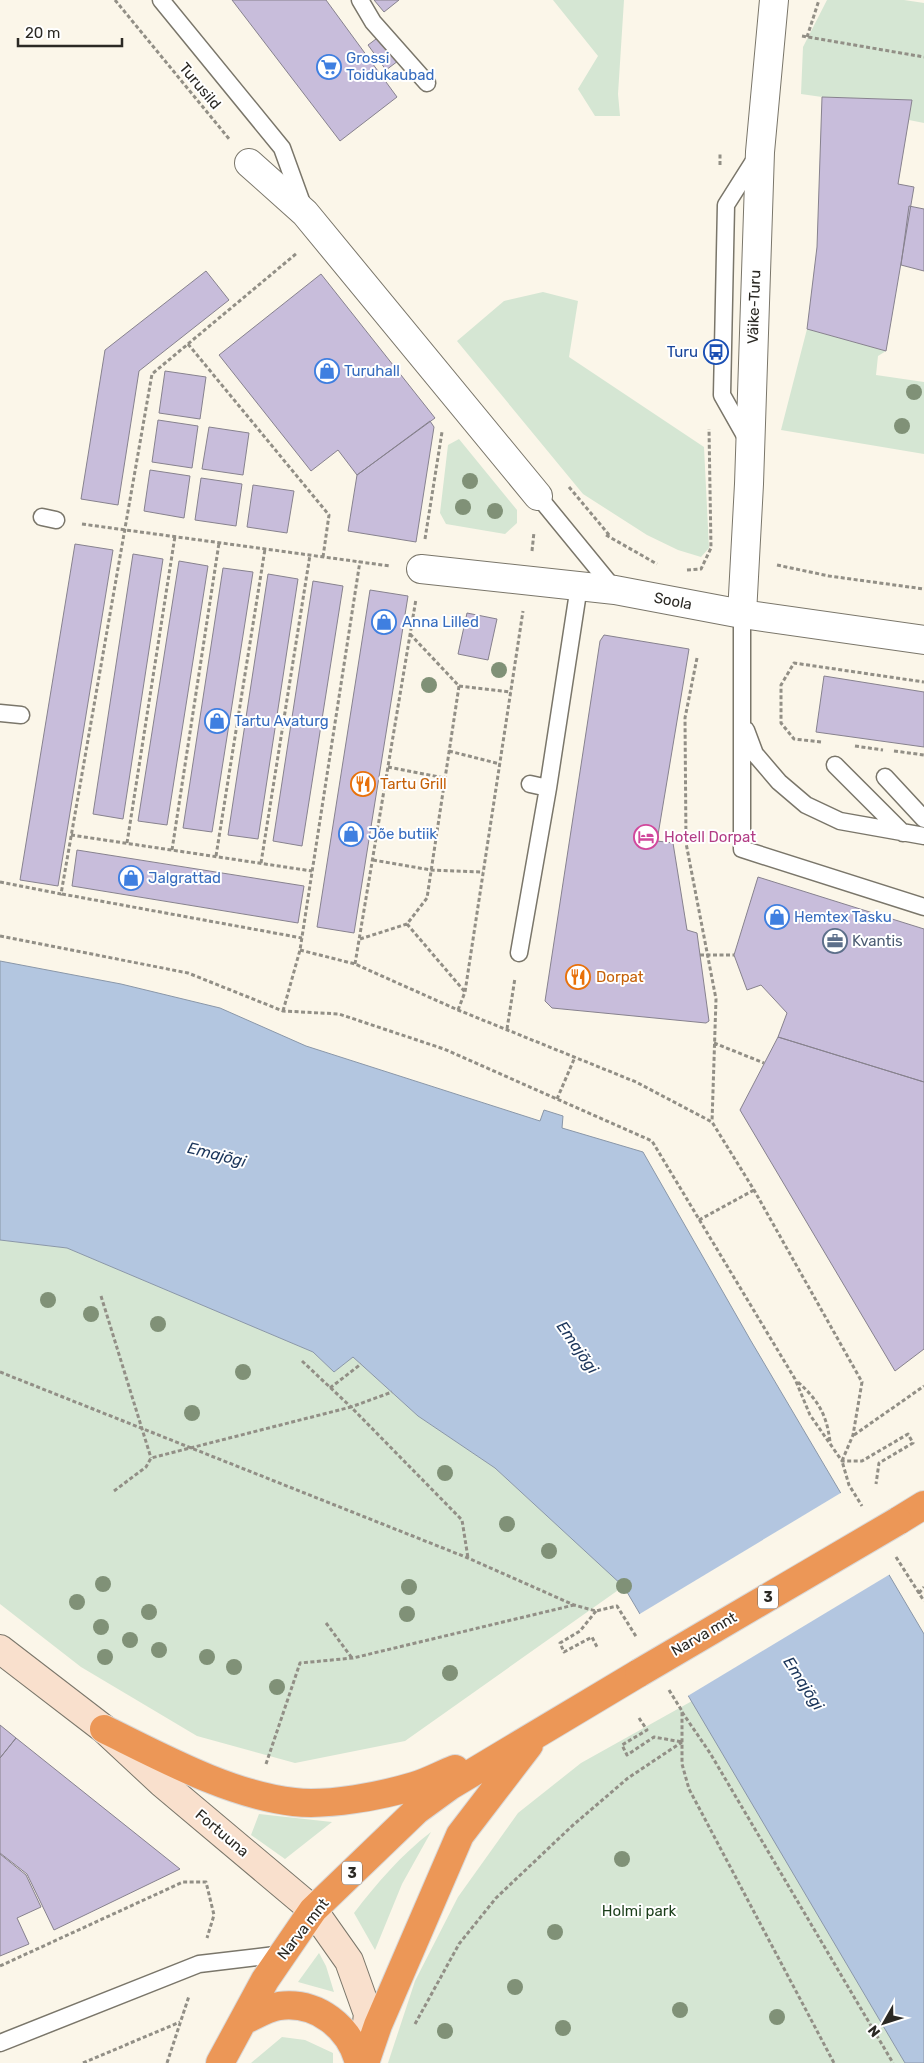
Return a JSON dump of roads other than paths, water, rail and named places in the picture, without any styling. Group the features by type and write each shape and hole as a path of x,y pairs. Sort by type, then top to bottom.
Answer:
{"highway":[{"name":"Narva mnt","path":"220,2063 265,1980 314,1910 417,1810 450,1786 537,1734 640,1660 898,1521 924,1505"},
{"path":"104,1729 178,1766 256,1794 294,1802 331,1803 414,1786 537,1734"},
{"name":"Narva mnt","path":"364,2063 378,2025 460,1835 537,1734"},
{"path":"243,2021 278,2006 305,2007 330,2017 355,2048 359,2063"}],"street":[{"name":"Väike-Turu","path":"742,614 760,152 774,0"},
{"path":"250,164 313,223 538,496"},
{"name":"Soola","path":"421,570 615,590 742,614 924,640"},
{"name":"Fortuuna","path":"0,1649 104,1729 162,1783 314,1910 349,1961 368,2014 364,2063"}],"lane":[{"path":"161,0 282,148 313,223"},
{"path":"360,0 373,22 427,83"},
{"path":"538,496 615,590"},
{"path":"519,952 548,788 579,586"},
{"path":"742,614 742,849 924,907"},
{"path":"0,713 21,715"},
{"path":"742,718 755,754 779,782 806,805 840,821 924,836"},
{"path":"835,765 903,833"},
{"path":"885,777 924,819"},
{"path":"530,784 548,788"},
{"path":"0,2043 199,1964 283,1954"}],"water":[{"name":"Emajõgi","path":"0,961 121,984 220,1008 306,1046 540,1121 544,1110 563,1116 562,1128 643,1152 751,1341 924,1634 924,2063 905,2063 624,1587 495,1468 418,1416 353,1357 334,1372 313,1352 67,1248 0,1240"}],"place":[{"name":"Grossi Toidukaubad","path":"329,67"},
{"name":"Turu","path":"716,352"},
{"name":"Turuhall","path":"327,371"},
{"name":"Anna Lilled","path":"384,622"},
{"name":"Tartu Avaturg","path":"217,721"},
{"name":"Tartu Grill","path":"363,784"},
{"name":"Jõe butiik","path":"351,834"},
{"name":"Hotell Dorpat","path":"646,837"},
{"name":"Jalgrattad","path":"131,878"},
{"name":"Hemtex Tasku","path":"777,917"},
{"name":"Kvantis","path":"835,941"},
{"name":"Dorpat","path":"578,977"}],"park label":[{"name":"Holmi park","path":"639,1911"}]}
